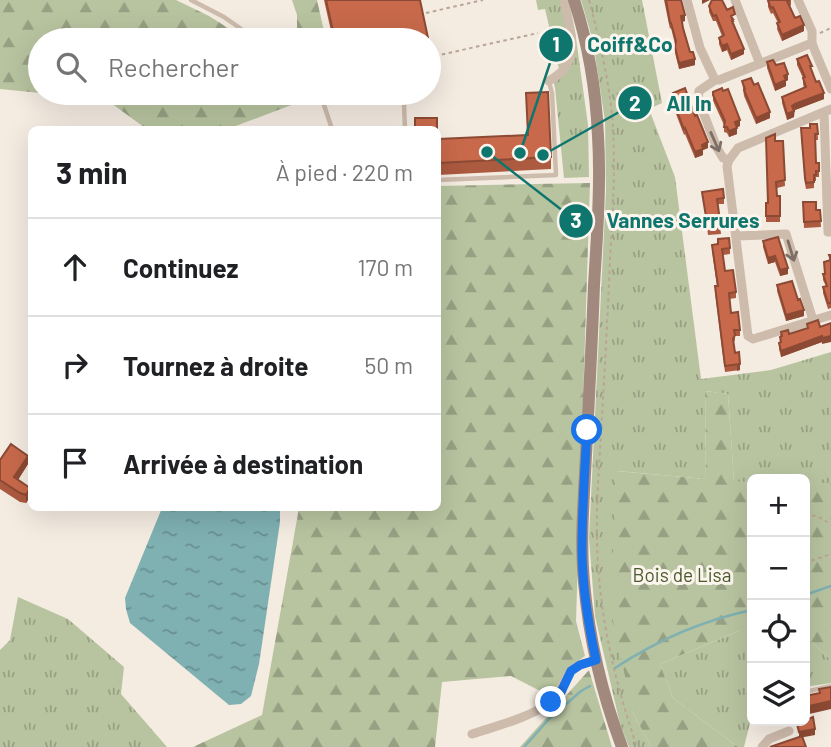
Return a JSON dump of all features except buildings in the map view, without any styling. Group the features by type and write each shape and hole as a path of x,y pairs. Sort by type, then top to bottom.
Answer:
{"main road":[{"path":"574,0 584,36 592,85 598,136 599,177 582,549 584,582 589,628 600,678 622,747"}],"street":[{"path":"549,81 560,74 572,53 564,0"},
{"path":"687,0 700,48 715,80"},
{"path":"735,0 760,64"},
{"path":"798,0 812,31 812,43 831,89"},
{"path":"729,160 723,158 717,148 698,99 699,91 715,80 812,43"},
{"path":"831,232 828,232 827,110 738,148 727,166 748,336 753,339 831,315"},
{"path":"736,236 786,234 813,320"},
{"path":"472,734 540,709 561,692 571,671 596,660"},
{"path":"762,747 769,739 789,731"}],"lane":[{"path":"191,0 239,28"},
{"path":"210,9 214,0"},
{"path":"441,180 556,175 552,93 549,81"},
{"path":"325,105 332,126"},
{"path":"404,105 405,126"},
{"path":"810,691 831,686"}],"path":[{"path":"426,13 483,0"},
{"path":"589,0 606,75 614,144 598,488 598,576 612,664 637,747"},
{"path":"441,55 538,33"},
{"path":"810,515 831,525"},
{"path":"810,561 831,554"}],"green space":[{"path":"0,0 176,0 228,28 28,28 28,92 0,89"},
{"path":"292,0 317,0 323,28 297,28 297,15"},
{"path":"536,0 565,0 575,31 588,125 589,177 564,178 552,76 560,73 545,9 538,10"},
{"path":"581,0 642,0 662,103 649,109 675,177 701,379 771,370 831,352 831,483 810,483 810,474 747,474 747,482 734,482 728,394 705,391 706,479 617,471 633,713 651,747 629,747 620,724 595,616 589,538 606,191 605,121 593,41"},
{"path":"114,105 291,105 236,126 142,126"},
{"path":"590,183 576,621 585,656 570,667 550,696 511,676 442,682 435,747 193,747 262,715 298,511 441,511 441,186"},
{"name":"Bois de Lisa","path":"705,391 728,394 734,481 747,482 747,630 741,630 660,664 673,698 738,747 651,747 633,713 611,612 616,471 706,479"},
{"path":"810,483 831,483 831,660 810,641"},
{"path":"18,597 68,619 124,667 121,694 167,747 0,747 0,650 10,640"},
{"path":"741,630 747,630 747,726 749,726 744,747 738,747 673,698 660,664"},
{"path":"810,641 831,660 831,683 810,686"},
{"path":"589,670 612,747 520,747"}],"water":[{"path":"161,511 280,511 259,664 251,696 241,704 229,705 130,623 125,598"}],"waterway":[{"path":"810,593 831,586"},
{"path":"615,668 681,633 716,619 747,611"},
{"path":"524,747 549,719 590,686"}],"place":[{"name":"Vannes Serrures","path":"487,152"},
{"name":"Coiff&Co","path":"520,153"},
{"name":"All In","path":"543,155"}],"route":[{"path":"551,702 561,692 571,671 596,660 589,628 582,549 587,430"}]}
